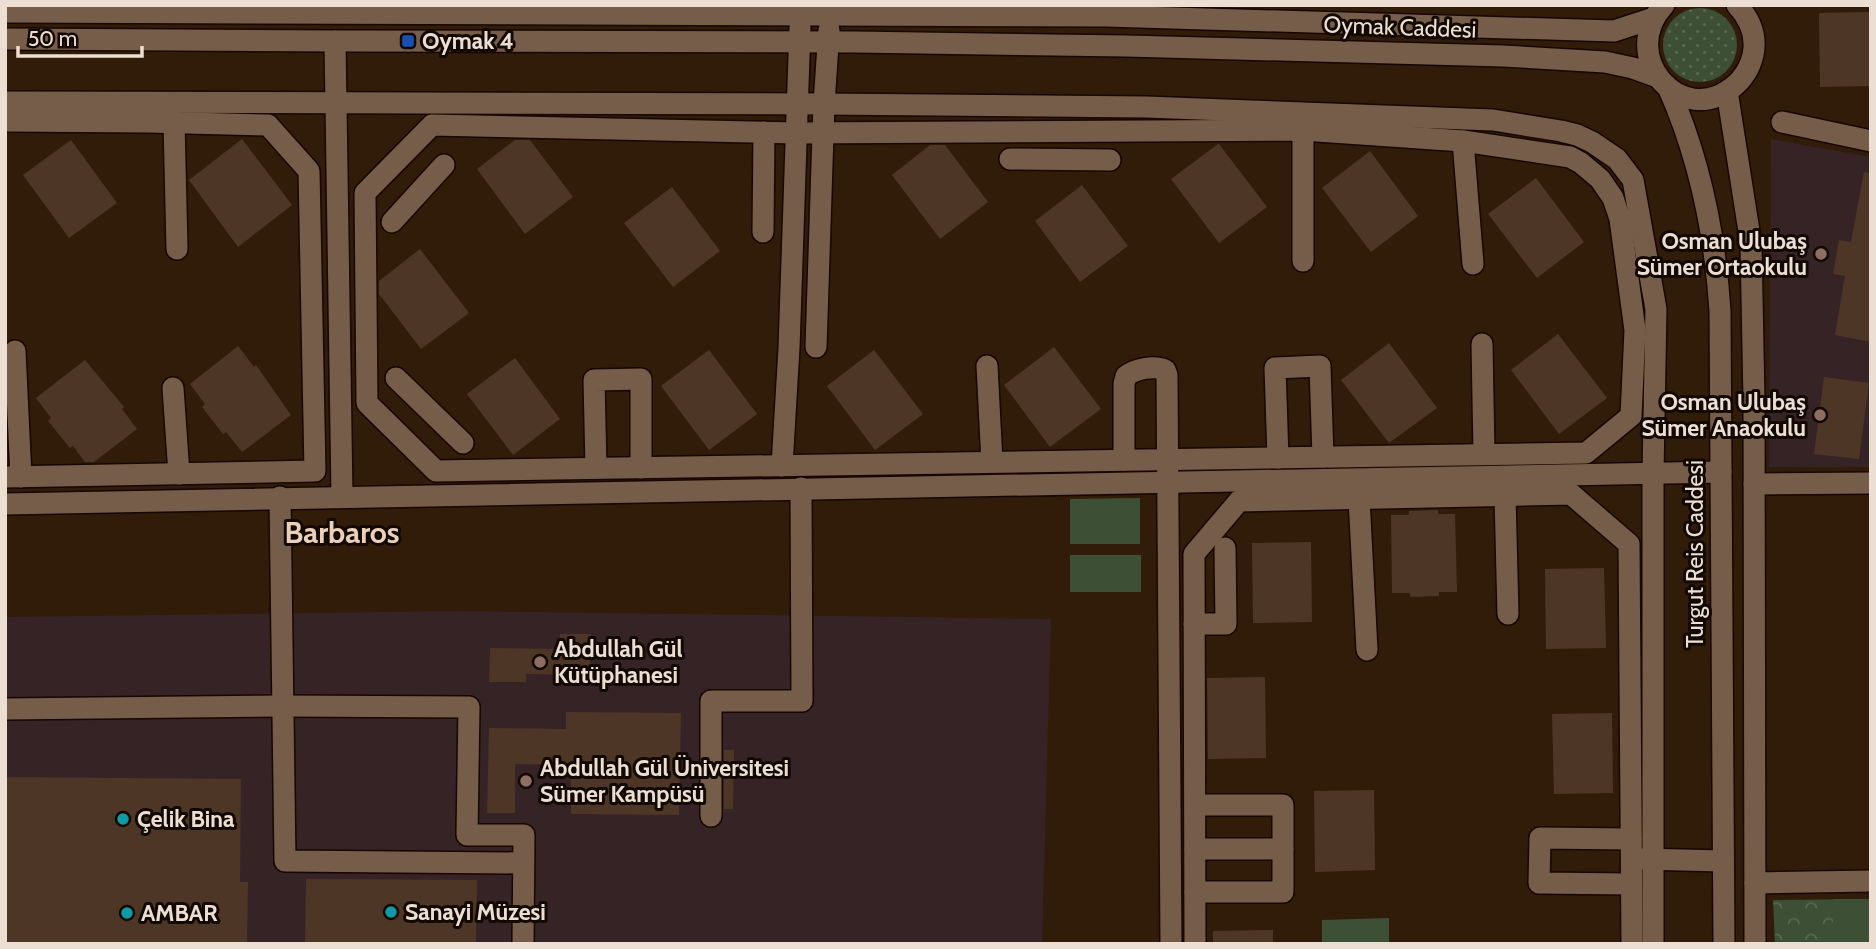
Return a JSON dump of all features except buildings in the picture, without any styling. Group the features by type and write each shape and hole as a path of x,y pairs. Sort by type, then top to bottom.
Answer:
{"street":[{"name":"Oymak Caddesi","path":"5,12 226,9 1051,10 1211,12 1614,31 1659,11"},
{"path":"1744,9 1754,37 1752,58 1743,77 1727,91 1751,244 1755,944"},
{"path":"782,466 802,10"},
{"path":"816,346 824,104 831,10"},
{"name":"Turgut Reis Caddesi","path":"1659,11 1647,38 1647,52 1651,65 1663,82 1687,134 1698,167 1715,250 1720,311 1724,944"},
{"name":"Oymak Caddesi","path":"5,39 828,42 1126,46 1516,57 1605,62 1633,68 1663,82 1680,94 1693,98 1707,98 1727,91"},
{"path":"335,41 342,496"},
{"path":"5,102 148,112 174,122 268,125 309,171 315,471 13,477 15,351"},
{"path":"5,121 336,103 1146,107 1493,120 1561,131 1592,142 1617,159 1633,180 1656,309 1653,473 1653,944"},
{"path":"174,122 177,249"},
{"path":"1782,122 1871,141"},
{"path":"432,125 764,132 1303,130 1463,141 1570,157 1600,179 1613,198 1620,219 1635,330 1631,416 1586,453 436,471 367,403 365,193 432,125"},
{"path":"1303,130 1303,261"},
{"path":"1059,131 1059,159"},
{"path":"763,232 764,132"},
{"path":"1463,141 1473,264"},
{"path":"1010,159 1110,160"},
{"path":"392,222 444,165"},
{"path":"391,167 419,193"},
{"path":"790,298 818,299"},
{"path":"1482,344 1484,454"},
{"path":"313,358 340,359"},
{"path":"987,366 992,462"},
{"path":"1278,458 1275,368 1320,366 1323,457"},
{"path":"1124,460 1126,376 1132,371 1159,367 1165,370 1167,375 1171,944"},
{"path":"396,378 463,443"},
{"path":"596,468 594,380 641,379 641,468"},
{"path":"173,388 179,474"},
{"path":"404,440 431,412"},
{"path":"5,504 1721,472"},
{"path":"1754,484 1871,482"},
{"path":"711,816 711,701 802,701 801,488"},
{"path":"1195,944 1194,554 1238,501 1571,494 1629,544 1632,944"},
{"path":"1505,495 1508,614"},
{"path":"280,497 285,861 523,863"},
{"path":"1359,498 1367,650"},
{"path":"1194,624 1226,624 1225,548"},
{"path":"5,709 283,706 469,708 467,835 524,835 523,944"},
{"path":"1195,805 1283,805 1283,849 1283,892 1195,892"},
{"path":"1632,884 1539,883 1540,838 1631,849 1653,859 1723,861"},
{"path":"1195,849 1283,849"},
{"path":"1755,883 1871,881"}],"shaded area":[{"name":"Osman Ulubaş Sümer Ortaokulu","path":"1771,139 1871,157 1871,467 1769,467"},
{"name":"Abdullah Gül Üniversitesi Sümer Kampüsü","path":"461,611 1051,619 1042,944 5,944 5,617"}],"green space":[{"path":"1693,8 1707,8 1721,14 1731,24 1737,45 1731,66 1721,76 1707,82 1693,82 1679,76 1669,66 1663,52 1663,38 1669,24 1679,14"},
{"path":"1140,498 1140,544 1070,544 1070,499"},
{"path":"1070,555 1141,555 1141,592 1070,592"},
{"path":"1833,899 1871,899 1871,944 1833,944"},
{"path":"1871,899 1871,944 1775,944 1773,900"},
{"path":"1389,918 1389,944 1322,944 1322,920"}],"place":[{"name":"Oymak 4","path":"408,41"},
{"name":"Osman Ulubaş Sümer Ortaokulu","path":"1821,254"},
{"name":"Osman Ulubaş Sümer Anaokulu","path":"1820,415"},
{"name":"Abdullah Gül Kütüphanesi","path":"540,662"},
{"name":"Abdullah Gül Üniversitesi Sümer Kampüsü","path":"526,781"},
{"name":"Çelik Bina","path":"123,819"},
{"name":"Sanayi Müzesi","path":"391,912"},
{"name":"AMBAR","path":"127,913"}],"district":[{"name":"Barbaros","path":"342,533"}]}
